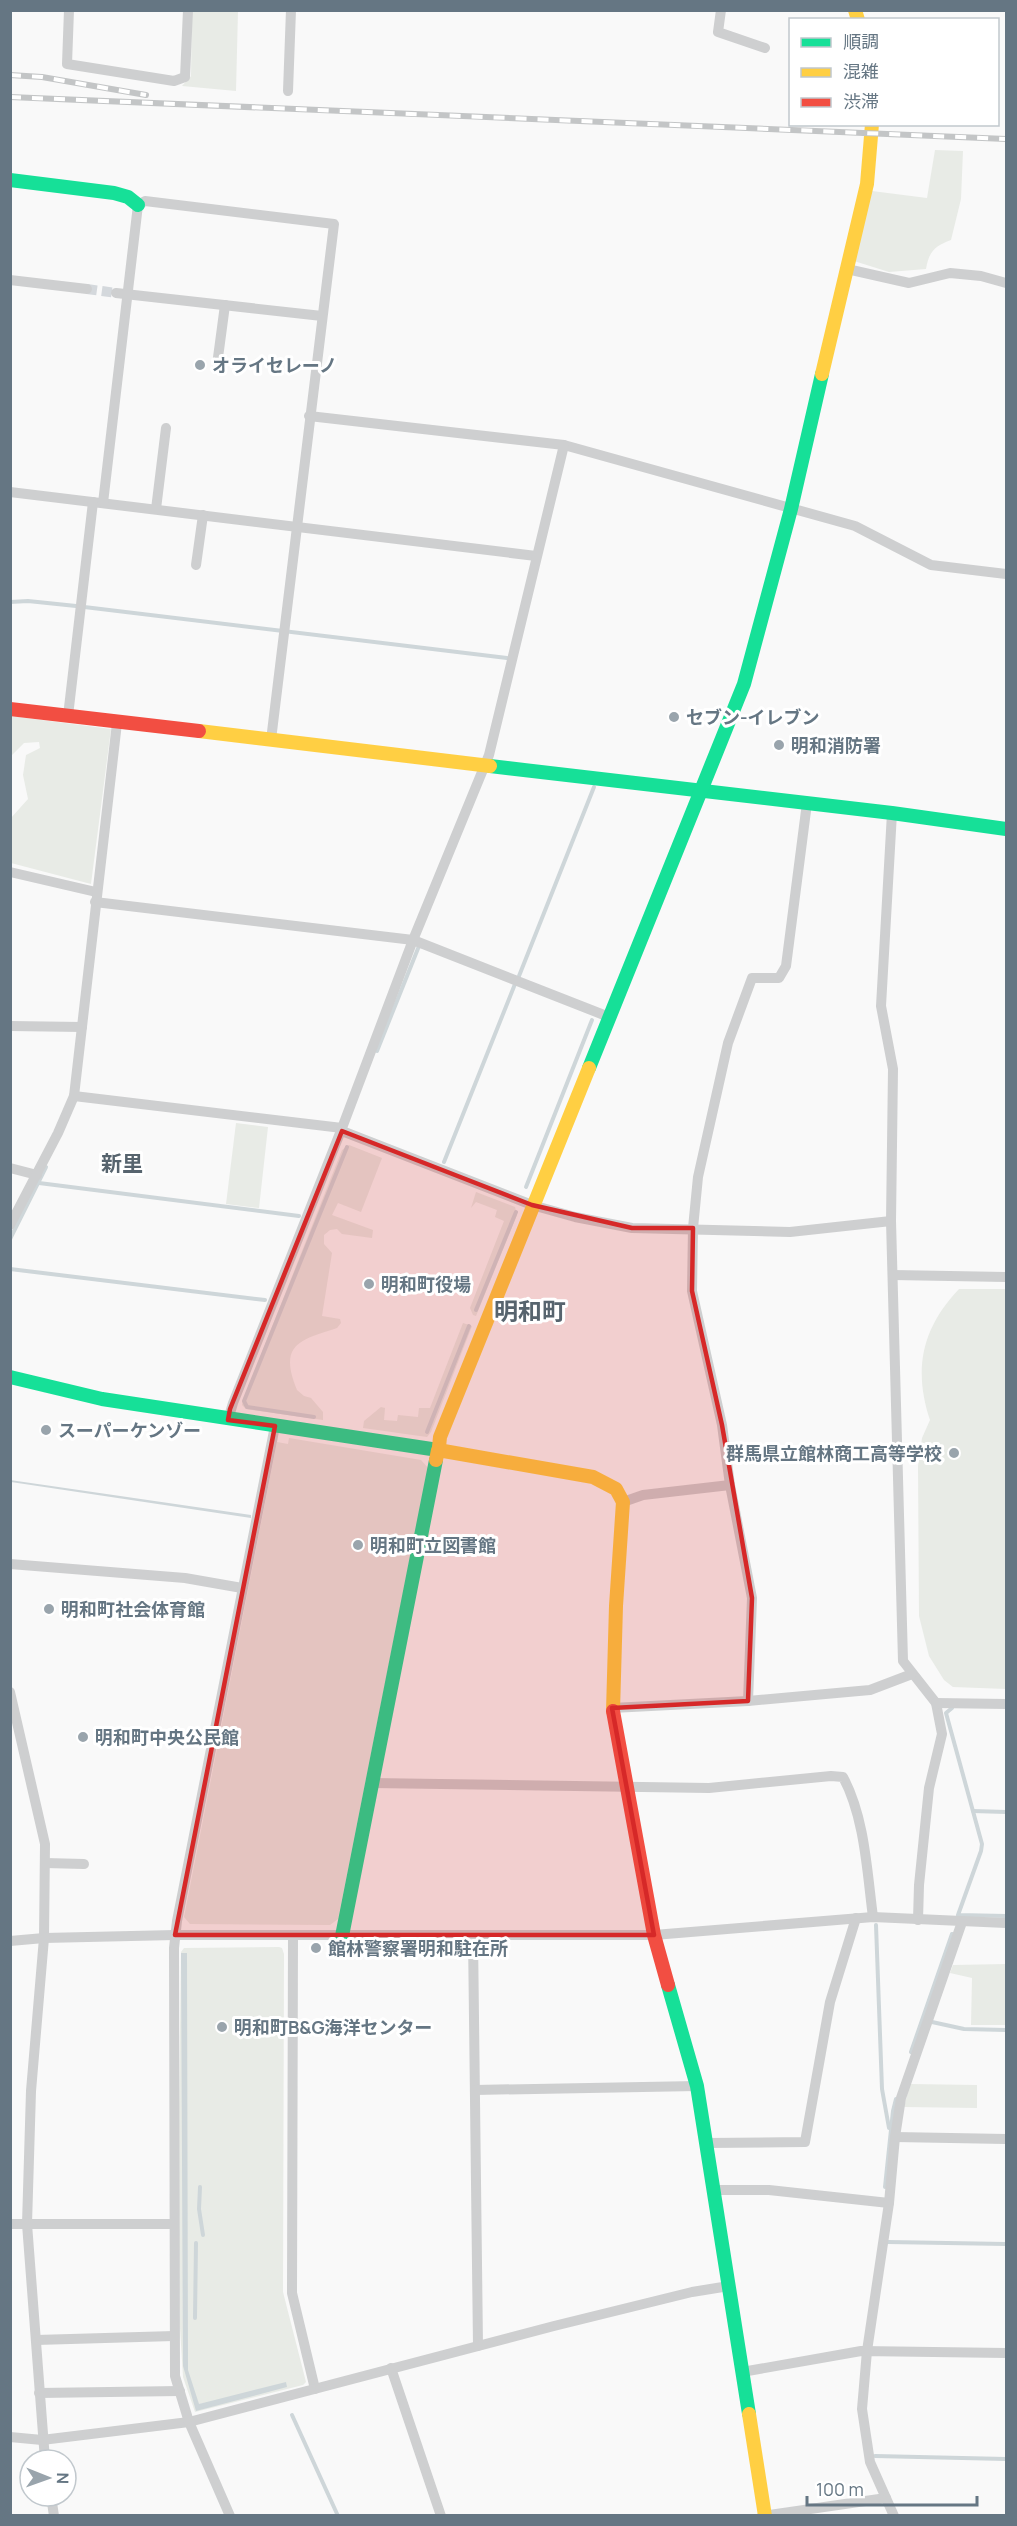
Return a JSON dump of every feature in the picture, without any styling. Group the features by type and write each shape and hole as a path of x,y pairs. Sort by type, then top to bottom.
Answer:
{"street":[{"path":"69,10 67,61 70,66 174,81 185,77 188,10"},
{"path":"288,91 291,10"},
{"path":"722,10 718,32 765,48"},
{"path":"342,1936 440,1437 744,684 791,509 867,183 873,126"},
{"path":"10,180 114,193 128,197 138,205"},
{"path":"138,205 145,201 334,224 271,740"},
{"path":"68,716 128,294 138,205"},
{"path":"847,269 909,284 950,273 981,276 1006,283"},
{"path":"10,280 87,289"},
{"path":"116,293 322,316"},
{"path":"218,365 225,304"},
{"path":"309,416 564,445 855,526 931,564 1006,574"},
{"path":"156,509 166,428"},
{"path":"228,1420 232,1403 342,1129 413,940 489,755 564,445"},
{"path":"10,492 536,556"},
{"path":"196,565 203,515"},
{"path":"10,709 892,813 1006,829"},
{"path":"10,1225 37,1175 74,1096 117,723"},
{"path":"748,1701 752,1598 730,1485 722,1425 692,1291 693,1228 698,1177 728,1043 752,978 779,978 786,966 807,803"},
{"path":"892,813 880,1006 893,1069 891,1221 903,1661 936,1703 942,1734 929,1788 918,1920"},
{"path":"10,872 96,897 413,940 609,1017"},
{"path":"10,1026 82,1027"},
{"path":"74,1096 342,1129 532,1205 575,1217 632,1228 790,1232 891,1221"},
{"path":"10,1168 37,1175"},
{"path":"892,1275 1006,1277"},
{"path":"10,1377 102,1399 228,1420 438,1450 593,1477 616,1489 623,1502 612,1708 654,1935 697,2086 764,2515 886,2498"},
{"path":"230,2516 189,2422 175,2376 173,2224 175,1935 275,1426"},
{"path":"623,1502 643,1495 730,1485"},
{"path":"10,1563 185,1578 242,1588"},
{"path":"612,1708 748,1701 870,1690 912,1674"},
{"path":"10,1692 45,1844 44,1938 31,2091 27,2224 43,2448"},
{"path":"936,1703 1006,1704"},
{"path":"372,1784 709,1788 831,1776 843,1777 850,1790 863,1844 873,1917"},
{"path":"45,1863 84,1864"},
{"path":"10,1941 175,1935 654,1935 873,1917 1006,1923"},
{"path":"707,2143 805,2142 830,2002 856,1918"},
{"path":"894,2516 870,2462 862,2409 867,2351 889,2203 901,2098 962,1922"},
{"path":"293,1935 292,2293 315,2389"},
{"path":"473,1935 478,2346"},
{"path":"475,2090 697,2086"},
{"path":"895,2137 1006,2139"},
{"path":"715,2190 769,2190 889,2203"},
{"path":"10,2224 173,2224"},
{"path":"10,2437 42,2440 189,2422 692,2292 729,2286"},
{"path":"36,2340 174,2336"},
{"path":"742,2372 867,2351 1006,2353"},
{"path":"391,2368 441,2516"},
{"path":"39,2393 180,2391"}],"highlighted area":[{"path":"342,1131 532,1205 632,1228 693,1228 692,1291 722,1425 752,1598 748,1701 612,1708 654,1935 175,1935 275,1426 228,1420 230,1409"}],"shaded area":[{"path":"192,11 238,11 236,91 182,86 191,76"},
{"path":"935,150 963,151 961,199 951,240 934,250 926,269 889,272 854,261 872,191 927,198"},
{"path":"11,716 111,729 91,884 11,863 11,818 28,799 23,775 26,755 40,748 39,742 24,743 11,756"},
{"path":"236,1123 268,1127 259,1208 226,1204"},
{"path":"349,1145 382,1158 361,1212 338,1203 332,1215 373,1230 372,1238 342,1234 337,1229 330,1230 324,1235 324,1244 332,1253 322,1316 340,1319 341,1323 337,1328 312,1336 296,1346 290,1363 297,1390 311,1398 323,1412 323,1420 246,1409 242,1405 243,1400 342,1150"},
{"path":"476,1192 515,1207 517,1215 476,1316 470,1308 504,1221 495,1217 497,1210 476,1202 471,1208"},
{"name":"群馬県立館林商工高等学校","path":"959,1289 1006,1289 1006,1689 953,1687 944,1680 929,1656 919,1616 918,1466 922,1438 930,1420 922,1384 922,1366 924,1350 936,1319"},
{"path":"463,1323 472,1326 431,1432 427,1437 363,1428 364,1421 381,1407 385,1408 384,1420 397,1421 398,1415 418,1417 419,1408 430,1408"},
{"path":"289,1438 421,1460 428,1468 338,1919 330,1925 190,1924 184,1917 277,1442 288,1444"},
{"path":"10,1480 251,1515 251,1518 11,1482"},
{"path":"184,1948 282,1948 284,1954 283,2292 306,2382 303,2385 195,2412 183,2377 180,2328 178,2182 181,1952"},
{"path":"181,1953 187,1953 188,2370 199,2404 286,2382 287,2387 196,2411 183,2366"},
{"path":"1006,1964 1005,2025 971,2025 972,1978 950,1973 953,1965"},
{"path":"910,2084 977,2085 977,2108 904,2107"}],"waterway":[{"path":"10,602 28,601 76,606 507,658"},
{"path":"519,976 594,787"},
{"path":"377,1051 419,946"},
{"path":"444,1162 515,984"},
{"path":"526,1187 592,1020"},
{"path":"314,1417 247,1407 244,1401 347,1147"},
{"path":"10,1239 46,1167"},
{"path":"39,1183 299,1216"},
{"path":"476,1310 516,1212"},
{"path":"10,1269 265,1300"},
{"path":"427,1432 469,1326"},
{"path":"952,1708 946,1713 982,1844 958,1915 1006,1916"},
{"path":"973,1811 1006,1812"},
{"path":"876,1925 882,2089 889,2128"},
{"path":"911,2052 952,1934"},
{"path":"932,2022 964,2029 1006,2030"},
{"path":"885,2187 896,2099"},
{"path":"200,2187 199,2209 203,2235"},
{"path":"888,2242 1006,2244"},
{"path":"195,2318 196,2243"},
{"path":"292,2415 338,2516"},
{"path":"875,2456 1006,2459"}],"tunnel":[{"path":"87,289 116,293"}],"railway":[{"path":"10,75 42,77 146,95"},
{"path":"10,97 1006,139"}],"traffic: fast":[{"path":"10,180 114,193 128,197 138,205"},
{"path":"589,1068 744,684 791,509 822,374"},
{"path":"490,766 892,813 1006,829"},
{"path":"10,1377 102,1399 438,1450 439,1447"},
{"path":"342,1936 436,1460"},
{"path":"668,1985 697,2086 749,2414"}],"traffic: slow":[{"path":"855,10 857,18"},
{"path":"822,374 867,184 872,126"},
{"path":"199,731 490,766"},
{"path":"439,1447 440,1437 589,1068"},
{"path":"436,1460 438,1450 593,1477 616,1489 623,1502 616,1606 613,1711"},
{"path":"749,2414 765,2516"}],"traffic: jam":[{"path":"10,709 199,731"},
{"path":"613,1711 654,1935 668,1985"}],"place":[{"name":"オライセレーノ","path":"200,365"},
{"name":"セブン-イレブン","path":"674,717"},
{"name":"明和消防署","path":"779,745"},
{"name":"明和町役場","path":"369,1284"},
{"name":"スーパーケンゾー","path":"46,1430"},
{"name":"群馬県立館林商工高等学校","path":"954,1453"},
{"name":"明和町立図書館","path":"358,1545"},
{"name":"明和町社会体育館","path":"49,1609"},
{"name":"明和町中央公民館","path":"83,1737"},
{"name":"館林警察署明和駐在所","path":"316,1948"},
{"name":"明和町B&G海洋センター","path":"222,2027"}],"district":[{"name":"新里","path":"122,1163"},
{"name":"明和町","path":"530,1310"}]}
